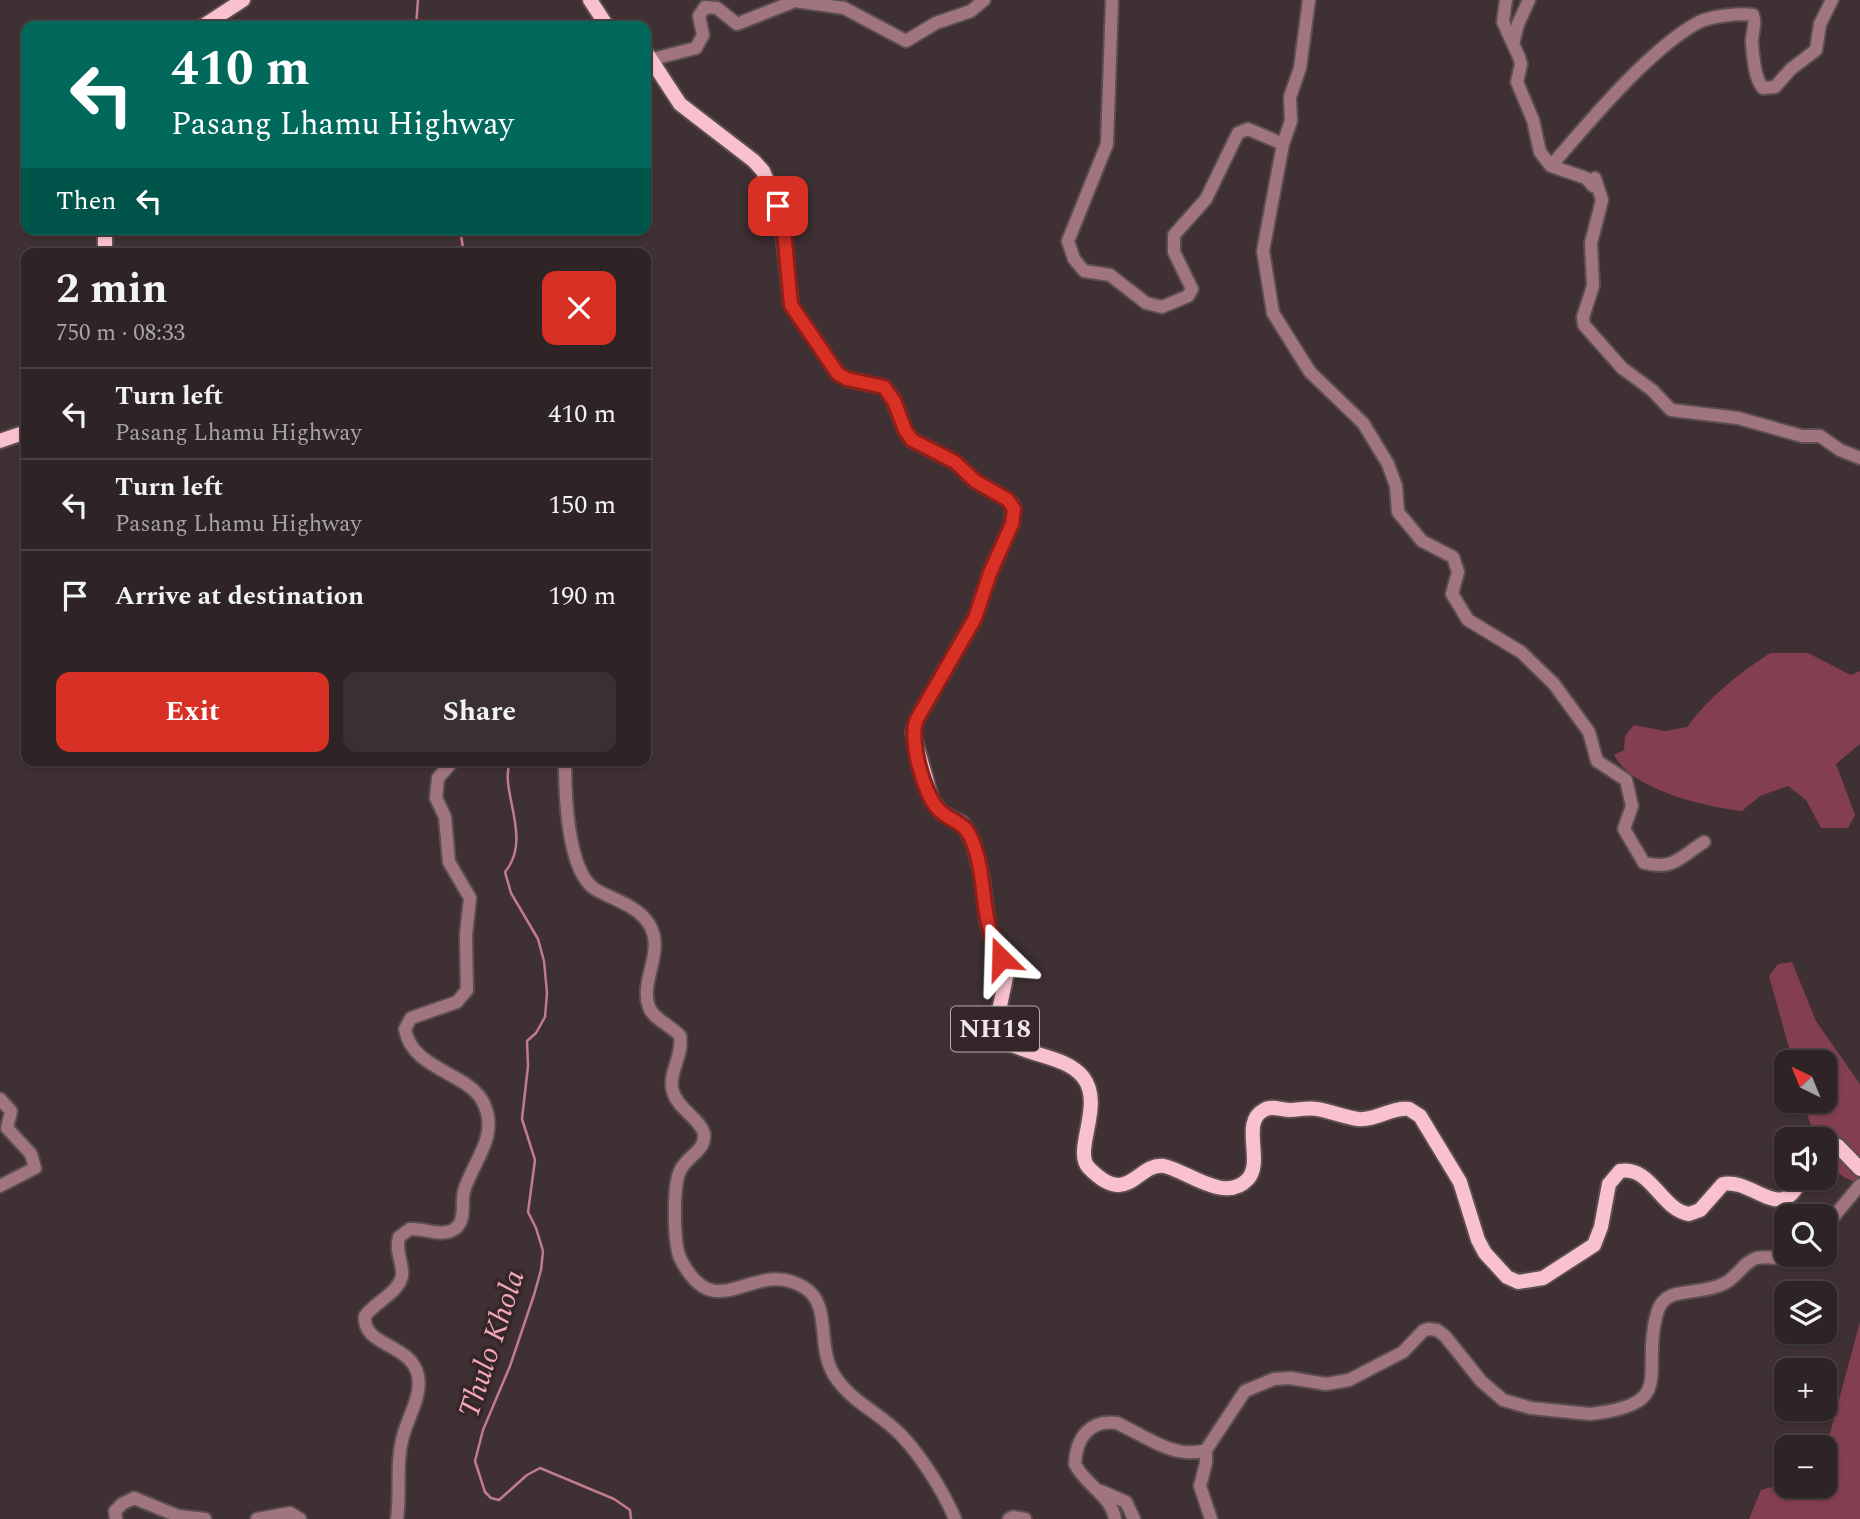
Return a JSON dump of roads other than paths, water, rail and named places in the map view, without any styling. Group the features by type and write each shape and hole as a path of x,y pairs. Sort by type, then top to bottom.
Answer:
{"main road":[{"path":"212,21 243,0"},
{"path":"590,0 604,21"},
{"name":"NH18","path":"651,59 680,104 764,171 782,220 791,305 838,374 847,379 884,387 894,401 905,430 912,440 955,462 975,481 1008,500 1013,506 1012,524 990,573 975,618 917,719 913,739 932,800 942,813 962,823 973,842 984,885 988,926 1006,977 995,1030 1013,1044 1073,1069 1086,1082 1092,1101 1084,1157 1089,1168 1118,1185 1129,1184 1151,1169 1161,1166 1219,1187 1231,1187 1241,1184 1251,1175 1254,1160 1253,1129 1258,1115 1267,1108 1317,1108 1359,1119 1401,1108 1409,1109 1420,1116 1460,1182 1478,1240 1485,1253 1507,1277 1525,1283 1543,1278 1594,1245 1601,1227 1609,1184 1620,1171 1640,1173 1672,1206 1689,1214 1700,1210 1723,1184 1742,1184 1762,1196 1780,1199 1793,1194 1795,1190"},
{"path":"0,441 21,434"},
{"path":"1837,1146 1860,1169"}],"street":[{"path":"651,56 696,48 703,35 699,16 705,7 717,8 737,24 795,1 844,8 906,41 936,23 971,10 984,0"},
{"path":"1112,0 1107,144 1068,241 1074,259 1084,271 1110,275 1146,303 1163,307 1188,296 1192,289 1174,251 1174,236 1206,199 1238,133 1248,129 1283,144"},
{"path":"1309,0 1300,68 1290,97 1291,121 1283,144 1263,251 1273,313 1310,372 1363,423 1388,464 1396,486 1398,512 1422,541 1452,557 1458,572 1452,594 1468,620 1521,652 1554,684 1590,732 1597,761 1626,780 1632,806 1624,829 1644,863 1658,866 1674,864 1704,842"},
{"path":"1506,0 1503,22 1521,64 1517,82 1533,120 1540,152 1551,166 1586,178 1593,186 1595,178 1598,184 1601,205 1590,249 1593,286 1583,321 1586,329 1622,369 1652,390 1671,410 1738,418 1802,436 1820,436 1840,450 1860,458"},
{"path":"1513,44 1518,23 1530,0"},
{"path":"1551,166 1590,120 1639,72 1667,46 1701,22 1753,15 1755,26 1752,43 1756,77 1763,88 1775,88 1791,69 1816,50 1820,24 1832,0"},
{"path":"397,1519 400,1500 398,1472 403,1434 415,1404 419,1378 407,1354 369,1333 364,1327 365,1316 397,1286 402,1276 397,1252 399,1237 410,1229 440,1234 455,1229 460,1223 464,1191 487,1139 485,1105 475,1091 424,1058 408,1042 405,1029 411,1018 457,1002 467,990 466,935 470,898 449,862 445,817 436,798 438,778 449,766"},
{"path":"565,766 566,801 576,858 592,887 640,913 656,941 646,992 648,1005 650,1011 680,1036 679,1061 672,1080 673,1093 704,1133 703,1146 681,1168 676,1184 679,1258 697,1280 715,1292 724,1293 759,1280 771,1279 796,1282 813,1294 821,1310 825,1357 836,1377 856,1402 901,1435 949,1503 954,1519"},
{"path":"0,1099 10,1111 7,1128 31,1154 35,1168 0,1186"},
{"path":"1837,1212 1856,1188"},
{"path":"1211,1519 1200,1486 1206,1450 1245,1391 1274,1379 1290,1378 1326,1384 1349,1380 1403,1352 1428,1329 1437,1330 1445,1336 1481,1381 1493,1393 1513,1405 1590,1414 1624,1408 1641,1401 1651,1387 1654,1323 1661,1304 1676,1293 1702,1293 1726,1283 1752,1259 1774,1258"},
{"path":"1115,1519 1112,1508 1079,1473 1075,1464 1084,1433 1097,1424 1117,1423 1173,1451 1189,1454 1206,1450"},
{"path":"1097,1490 1126,1502 1134,1519"},
{"path":"116,1519 115,1511 134,1498 178,1516 205,1519"},
{"path":"257,1519 290,1513 300,1519"},
{"path":"1009,1519 1025,1519"}],"waterway":[{"name":"Thulo Khola","path":"416,21 418,0"},
{"name":"Thulo Khola","path":"461,235 463,248"},
{"name":"Thulo Khola","path":"510,766 508,785 516,844 513,859 505,872 511,893 538,939 544,961 547,993 545,1017 536,1033 527,1041 528,1066 522,1119 535,1160 528,1212 543,1251 534,1295 510,1366 483,1430 475,1461 485,1492 491,1498 499,1500 527,1475 540,1468 614,1499 630,1510 631,1519"}]}
